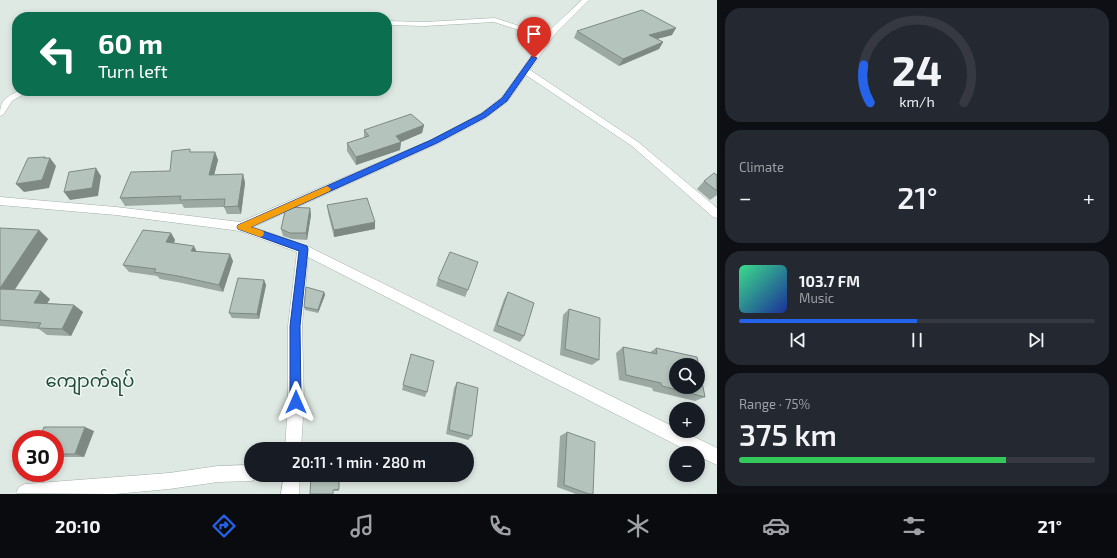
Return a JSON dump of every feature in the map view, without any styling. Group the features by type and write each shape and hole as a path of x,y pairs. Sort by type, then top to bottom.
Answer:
{"street":[{"path":"241,227 434,142 483,116 505,99 552,32 580,2"},
{"path":"392,23 425,24 495,20 528,31 552,32"},
{"path":"525,70 635,144 717,214"},
{"path":"0,114 9,99 15,96"},
{"path":"0,201 116,211 241,227 303,249 717,457"},
{"path":"293,442 296,402 295,326 303,249"},
{"path":"25,493 169,481 218,474 244,473"},
{"path":"290,494 291,482"}],"building":[{"path":"642,10 676,28 649,35 663,42 623,59 577,31"},
{"path":"411,114 424,125 396,136 401,142 356,157 347,143 369,136 364,130"},
{"path":"190,149 190,152 215,152 209,175 243,174 238,206 224,207 225,199 180,200 181,196 120,198 131,172 170,171 172,151"},
{"path":"45,157 44,158 50,158 42,180 16,184 28,158"},
{"path":"96,168 92,188 64,192 69,172"},
{"path":"714,173 717,175 717,191 704,181"},
{"path":"367,198 375,222 334,230 327,205"},
{"path":"286,207 310,208 306,233 290,233 281,229"},
{"path":"0,228 39,230 0,288"},
{"path":"143,230 171,233 166,242 194,246 191,251 230,254 219,285 154,272 156,269 123,265"},
{"path":"450,252 478,262 468,290 438,279"},
{"path":"238,278 264,280 257,314 229,313"},
{"path":"306,287 324,292 318,310 304,307"},
{"path":"0,289 41,291 34,303 74,305 62,329 38,328 41,323 0,320"},
{"path":"508,292 534,303 524,336 497,325"},
{"path":"569,309 600,318 599,360 565,349"},
{"path":"623,347 657,354 656,348 697,357 669,358 669,388 662,386 661,383 626,375"},
{"path":"411,354 434,361 427,392 403,385"},
{"path":"457,382 478,388 472,436 449,430"},
{"path":"693,394 704,394 705,397"},
{"path":"44,427 85,427 75,454 64,454 64,430 43,430"},
{"path":"567,432 595,442 593,494 564,485"},
{"path":"311,482 339,482 339,489 333,490 333,494 310,494"}],"slow traffic":[{"path":"260,233 241,227 327,189"}],"district":[{"name":"ကျောက်ရပ်","path":"90,380"}],"route":[{"path":"296,402 295,326 303,249 241,227 434,142 483,116 505,99 534,58"}]}
